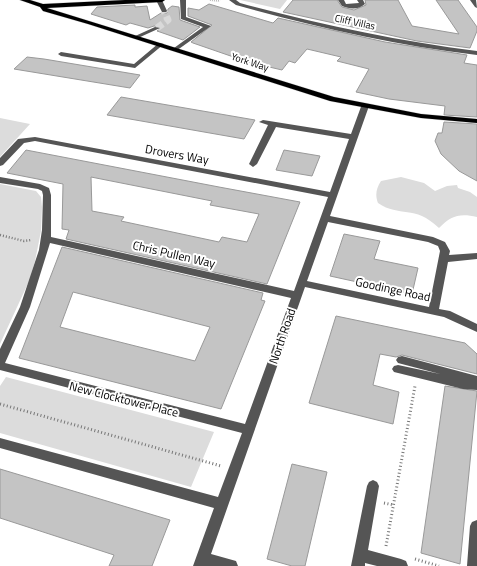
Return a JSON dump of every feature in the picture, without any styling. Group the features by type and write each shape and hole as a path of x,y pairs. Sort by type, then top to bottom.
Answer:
{"main road":[{"name":"York Way","path":"23,0 43,6 45,10 161,44 307,91 364,106 421,116 477,121"},
{"path":"43,6 160,0"},
{"path":"86,4 79,9 81,14 89,22"}],"street":[{"path":"160,0 164,11"},
{"path":"176,49 208,26 184,18 183,0"},
{"name":"Cliff Villas","path":"232,0 238,4 296,19 402,42 477,54"},
{"path":"341,0 344,5 350,6 362,4 360,0"},
{"path":"472,0 477,6"},
{"path":"136,37 157,28"},
{"path":"61,54 135,66 161,44"},
{"name":"North Road","path":"202,562 364,106"},
{"path":"263,122 352,137"},
{"path":"253,164 273,124"},
{"name":"Drovers Way","path":"0,163 18,144 27,139 35,139 332,195"},
{"path":"0,180 40,187 46,190 47,195 46,239 25,307 0,361"},
{"path":"324,218 437,241 444,248 433,311"},
{"name":"Chris Pullen Way","path":"46,239 296,295"},
{"path":"443,259 476,256"},
{"name":"Goodinge Road","path":"301,283 433,311 458,318 477,328"},
{"path":"477,381 464,376 400,365 463,384 477,385"},
{"name":"New Clocktower Place","path":"0,366 248,430"},
{"path":"0,443 223,504"},
{"path":"373,486 359,560 401,566"},
{"path":"473,565 477,526"},
{"path":"202,562 231,566"}],"path":[{"path":"0,235 24,241 46,239"},
{"path":"386,550 415,382"},
{"path":"0,404 235,470"},
{"path":"412,558 440,566"}],"shaded area":[{"path":"240,0 287,0 280,9"},
{"path":"0,118 30,124 0,157"},
{"path":"401,177 424,183 435,191 447,186 457,185 458,188 470,192 477,197 477,217 465,215 456,216 439,228 415,213 393,210 378,203 376,192 381,181"},
{"path":"0,184 36,191 41,197 42,207 41,231 30,279 0,344"},
{"path":"6,377 214,432 191,487 0,433 0,386"}],"building":[{"path":"293,0 337,0 342,7 354,10 366,5 365,0 398,0 412,26 459,34 436,0 458,0 477,27 477,31 470,48 417,41 283,12"},
{"path":"209,4 273,23 278,18 385,42 467,55 464,63 477,65 477,117 444,115 445,106 389,99 356,92 369,69 337,61 341,57 307,49 295,63 289,61 282,70 248,62 193,43 191,42 212,25 188,16 188,8 199,10"},
{"path":"135,5 135,7 147,6 150,20 161,13 167,13 168,9 172,6 179,7 180,20 200,27 183,40 157,31 161,28 160,27 154,26 148,28 130,23 126,25 91,14 97,7"},
{"path":"27,57 140,75 130,88 14,69"},
{"path":"121,97 255,120 244,139 107,115"},
{"path":"444,122 477,124 477,181 459,171 441,154 435,141 438,133 442,133"},
{"path":"26,150 300,202 267,284 66,239 69,230 62,229 63,184 7,173","holes":["91,177 212,201 210,205 259,214 247,242 222,237 219,242 121,221 124,217 92,211"]},
{"path":"284,150 320,156 312,176 276,170"},
{"path":"344,234 380,241 374,259 418,268 412,294 330,276"},
{"path":"62,247 263,293 261,300 265,301 221,409 19,358","holes":["73,292 210,327 195,361 60,327"]},
{"path":"336,316 465,343 477,354 477,374 402,355 396,357 380,354 373,385 399,392 393,424 309,403"},
{"path":"445,386 477,391 460,564 421,553"},
{"path":"292,464 327,472 305,566 292,566 267,559"},
{"path":"0,469 170,520 152,566 109,566 114,555 0,518"}],"tunnel":[{"path":"157,28 168,20 164,11"}]}
